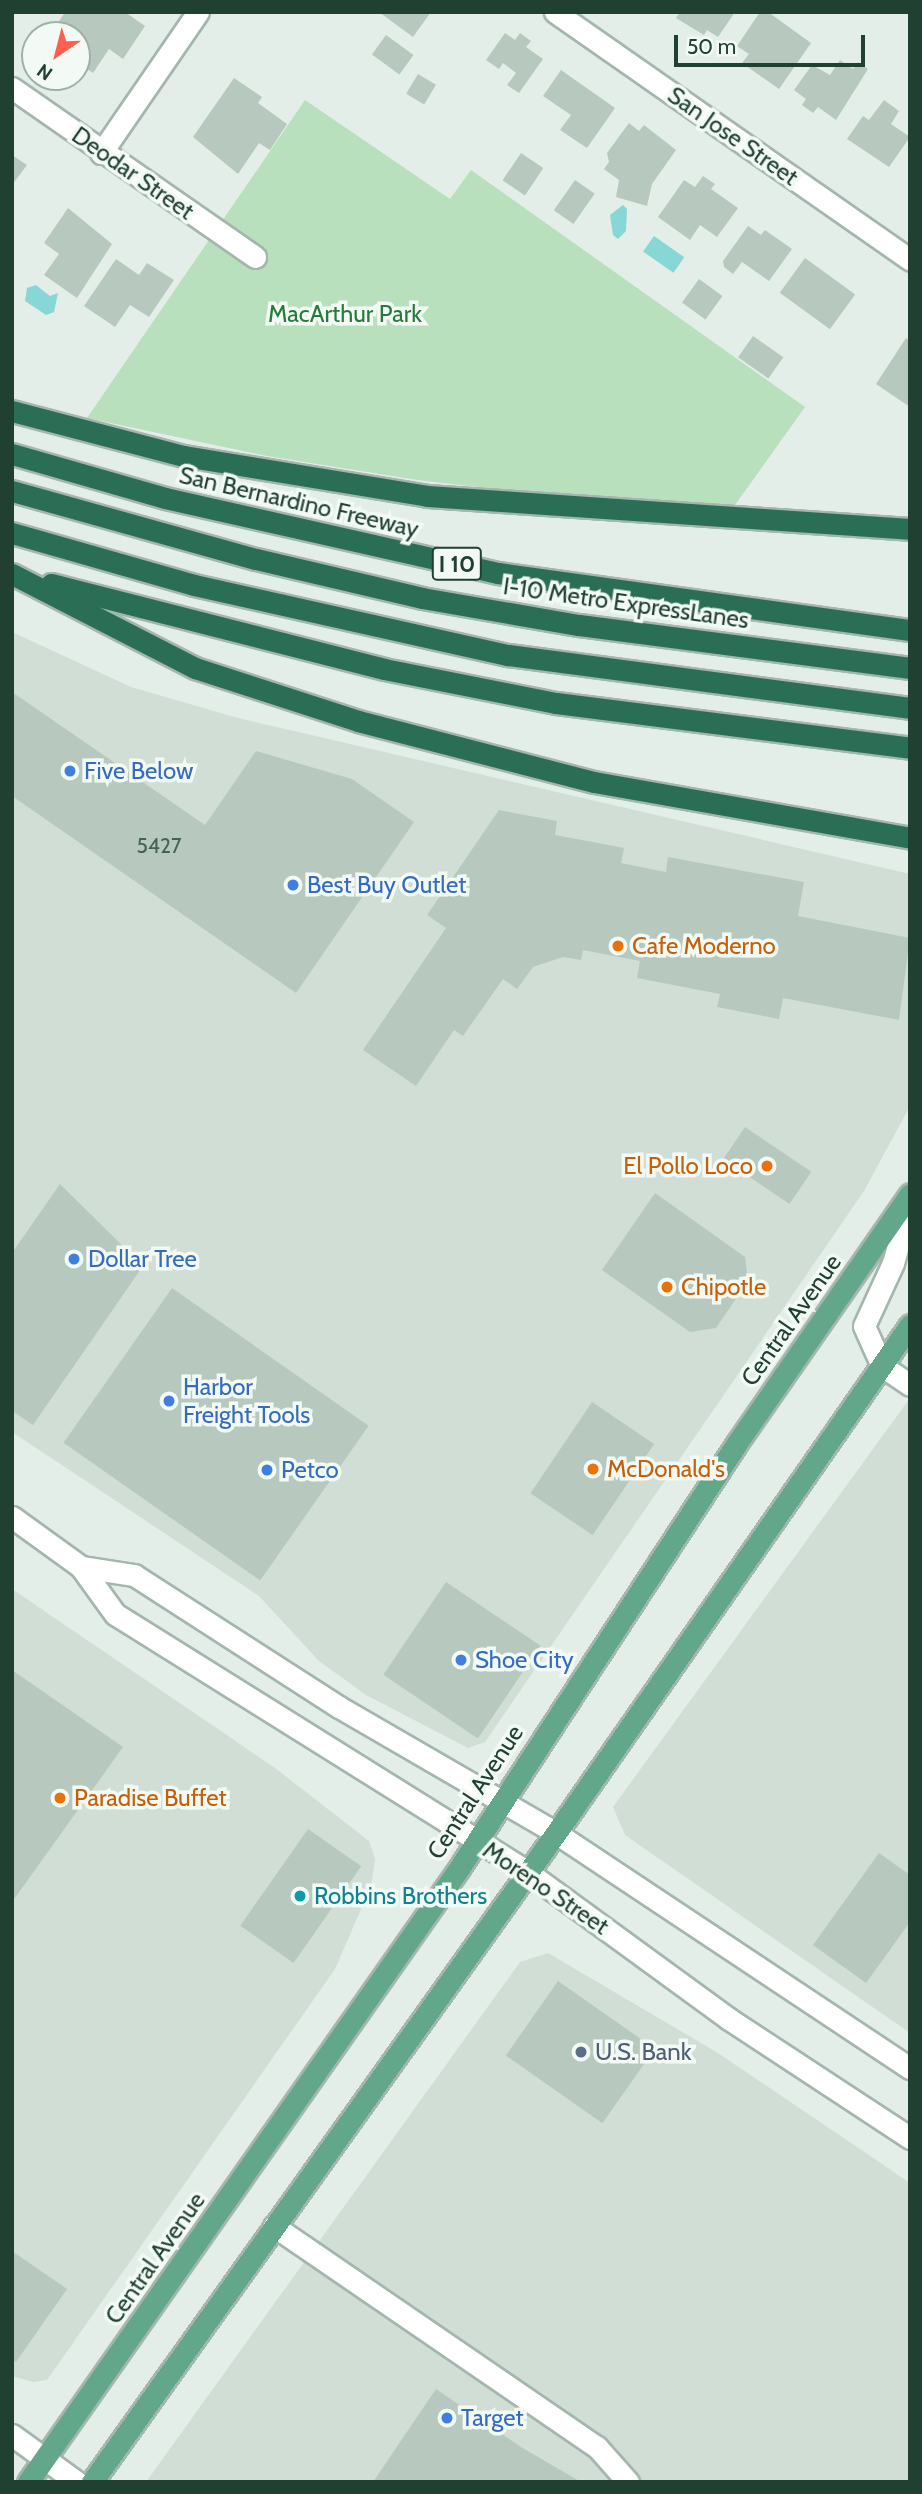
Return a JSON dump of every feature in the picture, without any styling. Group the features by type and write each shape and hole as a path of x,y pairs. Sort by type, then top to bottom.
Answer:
{"highway":[{"path":"12,411 184,456 369,488 627,513 910,529"},
{"name":"San Bernardino Freeway","path":"12,454 178,501 498,573 910,631"},
{"name":"I-10 Metro ExpressLanes","path":"12,491 230,552 422,598 579,625 910,668"},
{"path":"12,533 207,589 508,654 910,708"},
{"path":"12,573 384,669 556,703 910,748"},
{"path":"12,573 195,668 407,735 594,782 910,838"}],"main road":[{"name":"Central Avenue","path":"28,2482 477,1841 757,1413 910,1194"},
{"path":"92,2482 526,1871 556,1833 910,1325"}],"street":[{"path":"101,153 198,12"},
{"name":"San Jose Street","path":"555,12 910,260"},
{"name":"Deodar Street","path":"12,88 101,153 255,257"},
{"path":"910,1203 894,1263 864,1326 882,1366 910,1385"},
{"name":"Moreno Street","path":"12,1517 81,1567 115,1614 526,1871 729,2019 910,2138"},
{"name":"Moreno Street","path":"81,1567 134,1575 275,1668 556,1833 910,2068"},
{"path":"274,2226 597,2447 628,2482"},
{"path":"12,2435 77,2482"}],"shaded area":[{"path":"12,632 131,687 238,718 910,874 910,1106 864,1191 485,1742 468,1748 366,1695 319,1661 259,1596 12,1432"},
{"path":"910,1398 910,2033 625,1835 613,1807"},
{"path":"12,1589 275,1768 369,1841 375,1859 371,1886 335,1969 47,2380 33,2382 12,2376"},
{"path":"548,1953 718,2053 910,2183 910,2482 146,2482 520,1962"}],"green space":[{"name":"MacArthur Park","path":"305,100 450,199 471,170 805,407 735,505 580,499 417,480 267,456 87,418"}],"water":[{"path":"623,205 627,209 626,231 618,239 613,235 610,215"},
{"path":"654,236 684,257 673,273 643,252"},
{"path":"36,285 50,296 58,293 54,312 46,315 25,301 27,288"}],"building":[{"path":"65,12 125,12 145,26 123,59 109,49 93,73 91,21 59,21"},
{"path":"379,12 431,12 413,37"},
{"path":"680,12 735,12 718,37 707,30 704,35 676,18"},
{"path":"760,12 768,12 811,43 779,89 742,63 749,54 737,46"},
{"path":"505,33 515,40 520,33 531,41 526,47 543,59 519,93 507,85 516,73 503,63 499,69 486,60"},
{"path":"386,35 414,55 399,74 372,54"},
{"path":"840,60 853,69 858,62 868,69 836,120 818,107 813,113 802,105 806,99 794,90 812,65 830,75"},
{"path":"561,70 615,108 587,148 560,130 571,115 543,96"},
{"path":"418,74 436,85 424,105 406,94"},
{"path":"234,78 262,97 258,103 287,124 270,150 259,143 238,174 193,137"},
{"path":"884,100 899,111 891,124 910,137 889,167 847,139 863,116 869,120"},
{"path":"629,123 639,131 644,125 676,150 652,184 647,206 616,197 619,180 604,169 609,162 607,153"},
{"path":"521,153 543,168 525,195 503,180"},
{"path":"12,155 27,165 12,185"},
{"path":"703,176 715,184 711,189 738,208 717,237 700,225 690,240 658,217 684,180 695,187"},
{"path":"575,180 595,194 573,224 554,210"},
{"path":"68,208 112,244 77,298 44,275 59,254 44,243"},
{"path":"748,226 761,235 765,230 792,249 769,281 742,262 733,274 724,267 723,261"},
{"path":"805,258 855,294 830,329 780,293"},
{"path":"116,259 139,275 147,263 174,280 149,317 130,305 115,327 84,306"},
{"path":"699,279 722,296 705,320 682,302"},
{"path":"753,336 783,357 768,379 738,357"},
{"path":"906,338 910,341 910,407 876,384"},
{"path":"12,692 205,825 256,751 352,779 414,822 296,993 12,796"},
{"path":"499,810 557,821 555,835 624,848 621,863 666,872 668,857 804,882 798,916 910,938 899,1020 783,998 779,1019 717,1007 720,994 637,978 640,961 583,950 581,960 563,957 533,967 517,989 503,979 463,1036 454,1030 416,1086 363,1050 446,928 427,915"},
{"name":"El Pollo Loco","path":"745,1127 811,1172 790,1204 723,1159"},
{"name":"Dollar Tree","path":"60,1184 143,1266 33,1425 12,1411 12,1253"},
{"path":"655,1193 745,1257 748,1281 716,1328 690,1332 602,1270"},
{"path":"172,1288 369,1426 260,1580 64,1443"},
{"name":"McDonald's","path":"592,1402 654,1444 593,1535 530,1493"},
{"name":"Shoe City","path":"446,1582 541,1646 478,1739 383,1675"},
{"path":"12,1670 123,1747 12,1902"},
{"name":"Robbins Brothers","path":"308,1829 361,1866 294,1963 240,1926"},
{"path":"879,1853 910,1875 910,1922 866,1983 813,1945"},
{"name":"U.S. Bank","path":"558,1981 655,2049 602,2123 506,2056"},
{"path":"12,2251 67,2289 16,2362 12,2360"},
{"name":"Target","path":"436,2389 521,2447 581,2482 373,2482"}],"place":[{"name":"Five Below","path":"70,771"},
{"name":"Best Buy Outlet","path":"293,885"},
{"name":"Cafe Moderno","path":"618,946"},
{"name":"El Pollo Loco","path":"767,1166"},
{"name":"Dollar Tree","path":"74,1259"},
{"name":"Chipotle","path":"667,1287"},
{"name":"Harbor Freight Tools","path":"169,1401"},
{"name":"McDonald's","path":"593,1469"},
{"name":"Petco","path":"267,1470"},
{"name":"Shoe City","path":"461,1660"},
{"name":"Paradise Buffet","path":"60,1798"},
{"name":"Robbins Brothers","path":"300,1896"},
{"name":"U.S. Bank","path":"581,2052"},
{"name":"Target","path":"447,2418"}]}
